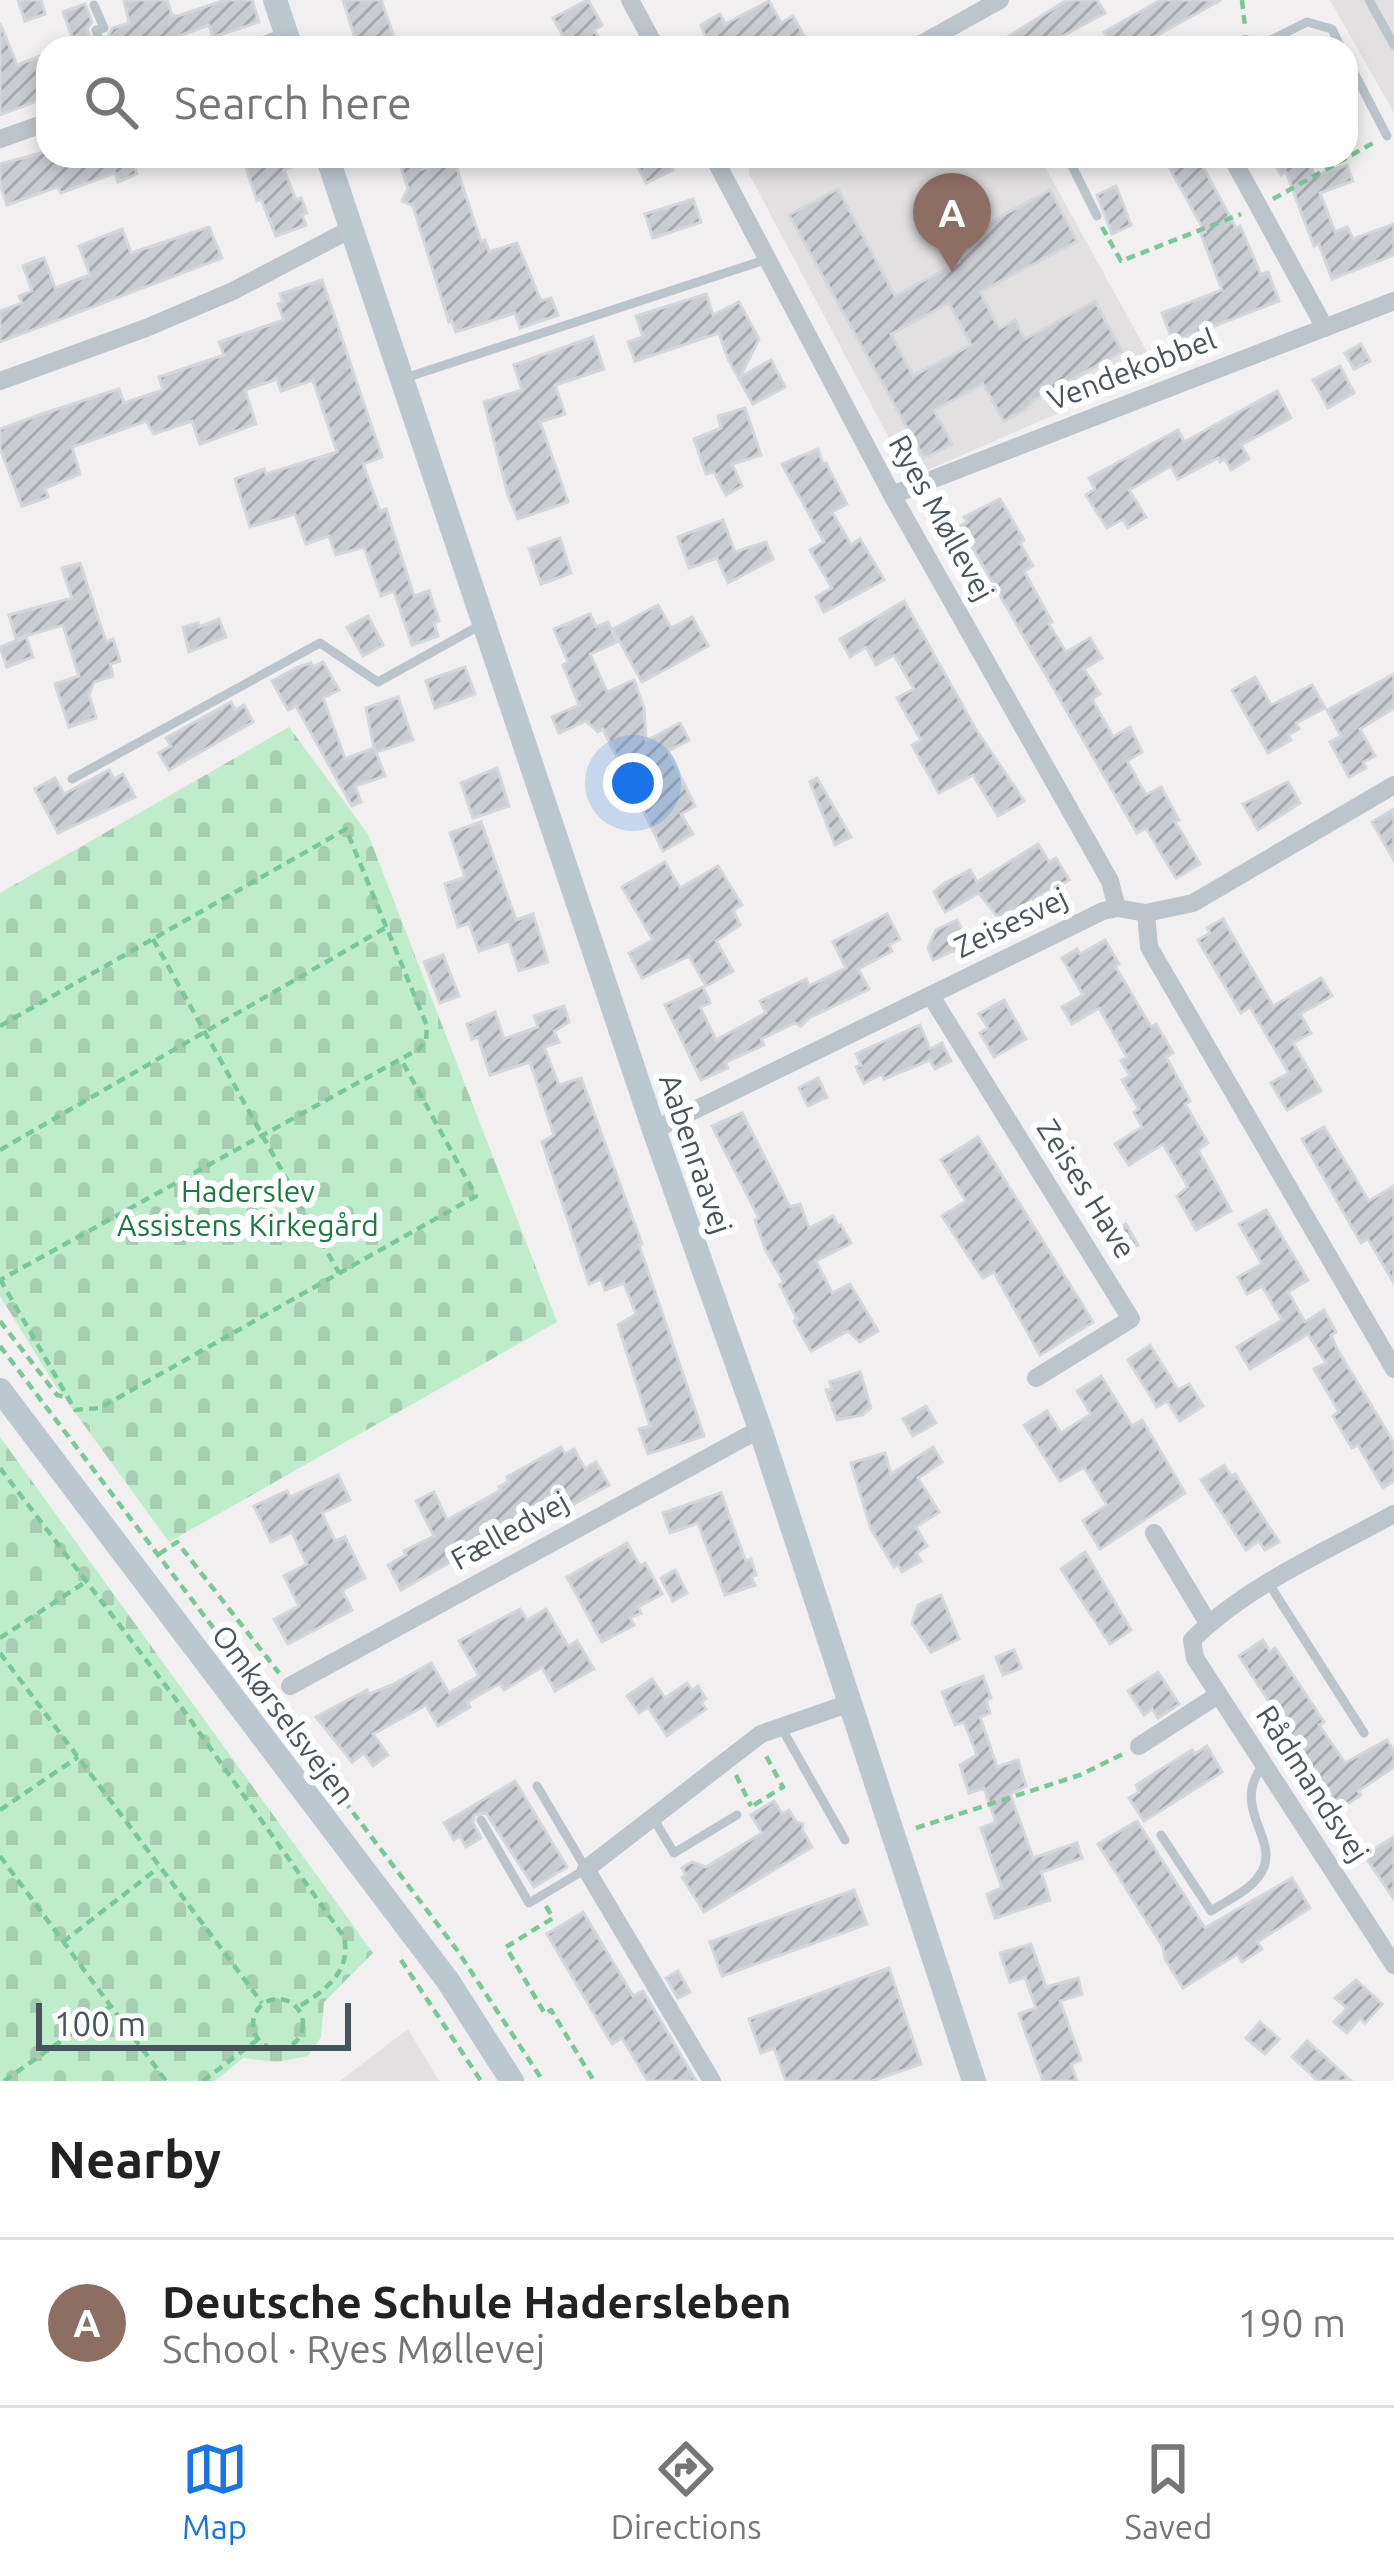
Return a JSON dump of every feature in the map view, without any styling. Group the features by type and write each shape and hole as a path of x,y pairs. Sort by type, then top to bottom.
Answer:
{"street":[{"path":"276,0 287,36"},
{"path":"936,36 1000,0"},
{"path":"636,2 651,36"},
{"path":"0,139 36,126"},
{"name":"Aabenraavej","path":"331,168 654,1130 760,1430 974,2081"},
{"name":"Ryes Møllevej","path":"722,168 892,495 1110,880 1117,908"},
{"path":"1238,168 1325,328"},
{"path":"0,381 232,291 351,229"},
{"name":"Vendekobbel","path":"892,495 1394,301"},
{"name":"Zeisesvej","path":"654,1130 1102,911 1117,908 1146,914 1193,903 1394,785"},
{"path":"1146,914 1149,946 1394,1369"},
{"name":"Zeises Have","path":"932,996 1131,1319 1036,1378"},
{"name":"Omkørselsvejen","path":"0,1390 448,1981 512,2081"},
{"name":"Fælledvej","path":"290,1686 760,1430"},
{"path":"1154,1533 1208,1623 1394,1514"},
{"name":"Rådmandsvej","path":"1208,1623 1192,1640 1195,1658 1394,1965"},
{"name":"Rådmandsvej","path":"1139,1746 1219,1695"},
{"path":"712,2081 589,1874 755,1738 850,1703"}],"lane":[{"path":"1369,0 1394,45"},
{"path":"94,5 104,28 96,30 98,36"},
{"path":"1279,36 1307,22 1331,29 1335,36"},
{"path":"1358,80 1387,136"},
{"path":"1073,168 1097,216"},
{"path":"402,379 767,259"},
{"path":"72,778 320,644 377,682 484,624"},
{"path":"1269,1584 1364,1733"},
{"path":"781,1727 844,1840"},
{"path":"1161,1835 1211,1911 1257,1880 1266,1851 1250,1799 1250,1783 1263,1766"},
{"path":"481,1820 529,1903 589,1874 537,1786"},
{"path":"653,1817 674,1853 737,1815"}],"path":[{"path":"1241,36 1243,0"},
{"path":"1358,152 1387,136"},
{"path":"1097,216 1121,262 1259,207 1329,168"},
{"path":"0,1026 346,829 428,1026 426,1041 401,1060 0,1280 75,1410 100,1408 476,1196 401,1060"},
{"path":"0,1150 387,927"},
{"path":"153,939 339,1274"},
{"path":"0,1321 57,1395 69,1398"},
{"path":"0,1346 457,1950 543,2081"},
{"path":"0,1468 344,1937 348,1952 343,1967 318,1995 298,2007"},
{"path":"159,1554 177,1542 290,1686"},
{"path":"0,1638 87,1581"},
{"path":"0,1653 262,2003"},
{"path":"737,1815 783,1787 755,1738"},
{"path":"893,1836 1080,1774 1139,1746"},
{"path":"0,1810 78,1757"},
{"path":"728,1760 754,1804"},
{"path":"0,1856 166,2081"},
{"path":"63,1942 160,1867"},
{"path":"589,1874 546,1906 553,1918 506,1947 545,2014 551,2010 594,2081"},
{"path":"401,1959 481,2081"},
{"path":"275,1998 298,2007 304,2019 296,2043 283,2050 269,2049 257,2040 253,2016 262,2003 275,1998"},
{"path":"4,2081 111,2006"},
{"path":"203,2081 257,2040"}],"shaded area":[{"path":"1330,0 1394,0 1394,113 1358,49 1358,36 1350,36"},
{"path":"749,168 1046,168 1157,370 928,470 907,472"},
{"path":"408,2029 439,2081 340,2081"}],"green space":[{"name":"Haderslev Assistens Kirkegård","path":"289,727 368,834 557,1322 169,1542 55,1385 0,1296 0,893"},
{"path":"0,1437 373,1953 324,2002 321,2037 308,2056 277,2062 243,2058 215,2081 0,2081"}],"building":[{"path":"18,0 41,0 45,14 25,21"},
{"path":"124,0 167,0 172,15 178,16 225,0 252,0 259,22 216,36 209,25 179,36 108,36 113,28 129,23"},
{"path":"343,0 381,0 394,36 354,36"},
{"path":"588,0 602,25 594,30 598,36 563,36 553,18"},
{"path":"1067,0 1097,0 1105,13 1063,36 1009,36"},
{"path":"1161,0 1221,0 1156,36 1106,36 1104,32"},
{"path":"769,1 781,23 793,16 804,36 705,36 701,25 720,14 725,24"},
{"path":"85,4 92,22 89,36 72,36 63,12"},
{"path":"0,23 17,65 36,58 36,102 0,115"},
{"path":"36,154 36,168 135,168 137,174 118,182 115,173 61,193 57,187 7,205 0,164"},
{"path":"246,168 289,168 284,170 307,213 302,215 306,225 276,236 261,199 257,201"},
{"path":"401,168 457,168 481,242 485,240 489,252 517,243 541,301 551,298 558,315 520,328 515,313 456,332 413,206 402,201 408,188"},
{"path":"638,168 672,168 673,170 646,183"},
{"path":"1170,168 1204,168 1236,228 1240,226 1261,275 1268,272 1279,301 1173,342 1162,313 1222,290 1201,234 1205,232"},
{"path":"1277,168 1311,168 1315,176 1348,168 1353,181 1320,193 1335,232 1347,227 1353,239 1394,224 1394,255 1332,279 1286,172 1281,175"},
{"path":"1116,186 1131,225 1112,234 1097,195"},
{"path":"838,189 895,296 959,262 949,244 1050,190 1077,241 980,292 999,329 1015,320 1025,339 1095,301 1122,352 1004,421 983,384 934,410 952,444 924,458 789,215","holes":["949,303 971,345 913,376 891,334"]},
{"path":"693,199 701,222 653,238 645,214"},
{"path":"209,227 222,258 0,342 0,311 22,303 19,296 32,291 23,266 44,258 55,288 90,275 79,246 122,229 131,253"},
{"path":"322,280 382,457 363,464 380,511 386,509 414,596 429,591 439,621 434,623 438,636 412,645 394,591 381,596 364,547 336,555 329,536 306,544 295,514 250,527 235,479 337,452 313,380 281,391 277,379 245,390 256,424 200,444 192,421 154,434 146,421 72,447 80,474 45,488 48,497 22,506 0,448 0,429 42,414 119,389 124,403 163,390 159,377 224,355 219,342 284,320 280,294"},
{"path":"706,294 713,315 739,302 759,339 740,377 771,360 785,387 753,404 728,359 719,333 635,361 628,342 643,337 636,316"},
{"path":"593,337 604,369 555,385 565,414 540,422 568,502 518,519 484,402 522,390 514,365"},
{"path":"1361,344 1370,361 1354,369 1345,353"},
{"path":"1340,366 1354,393 1328,408 1313,380"},
{"path":"1277,391 1291,418 1241,445 1249,459 1231,470 1225,459 1220,462 1218,458 1178,479 1171,466 1129,490 1146,517 1128,528 1123,519 1107,528 1086,495 1095,489 1089,478 1178,430 1184,442"},
{"path":"745,408 761,455 732,464 742,486 726,495 714,472 706,474 694,439 721,428 718,416"},
{"path":"818,449 847,504 832,512 851,545 860,539 884,580 824,612 816,597 832,588 810,550 824,542 782,464"},
{"path":"1000,499 1024,540 1020,543 1033,566 1024,571 1052,622 1048,623 1066,652 1090,638 1102,658 1084,669 1100,694 1092,699 1113,737 1130,727 1142,752 1127,761 1146,795 1161,787 1200,864 1176,878 1146,828 1137,833 960,526 967,522 964,517"},
{"path":"723,520 735,552 766,542 773,559 728,583 717,558 689,568 678,537"},
{"path":"560,538 571,573 541,584 529,549"},
{"path":"80,563 106,642 113,639 120,661 110,664 113,676 94,682 89,695 96,718 69,727 55,684 79,676 63,625 16,639 9,615 72,598 62,568"},
{"path":"904,601 975,728 1024,801 998,816 973,775 939,793 912,745 921,740 897,698 914,689 894,655 876,665 866,647 850,657 840,639"},
{"path":"658,605 671,628 692,617 708,646 642,682 613,629"},
{"path":"590,614 596,627 608,622 617,642 590,654 607,692 634,680 644,708 646,741 680,723 689,740 668,751 695,806 681,814 693,834 663,851 603,729 598,732 586,721 559,733 552,717 579,705 554,629"},
{"path":"368,616 383,645 363,656 347,627"},
{"path":"219,619 226,637 189,652 183,627"},
{"path":"26,637 33,657 7,667 0,647"},
{"path":"323,662 339,690 323,698 345,759 374,748 366,708 398,697 413,740 376,752 385,776 355,786 361,802 352,806 296,706 288,710 272,681 298,667"},
{"path":"465,667 475,694 435,708 426,681"},
{"path":"1394,674 1394,708 1360,729 1375,756 1363,762 1366,768 1349,777 1330,742 1341,736 1327,710"},
{"path":"1255,677 1271,705 1312,685 1325,708 1296,723 1299,729 1288,735 1291,740 1268,753 1232,690"},
{"path":"231,702 235,710 244,705 253,722 169,770 159,753 171,746 166,738"},
{"path":"497,768 509,806 473,818 461,783"},
{"path":"109,770 114,779 123,774 135,797 58,833 35,789 55,778 64,794"},
{"path":"817,778 851,837 835,845 810,782"},
{"path":"1288,782 1300,803 1258,830 1243,804"},
{"path":"1394,809 1394,860 1372,822"},
{"path":"481,822 516,920 533,914 548,962 519,971 509,941 479,951 469,923 458,927 445,884 465,877 450,833"},
{"path":"1038,844 1049,862 1056,858 1069,880 999,919 979,893 945,912 934,892 943,884 970,870 977,882"},
{"path":"665,862 680,888 718,866 742,905 733,910 740,925 716,941 733,971 706,986 689,956 642,978 629,953 653,940 622,887"},
{"path":"887,914 900,939 889,945 892,951 858,969 869,989 801,1026 795,1023 761,1039 764,1045 725,1062 728,1068 701,1080 665,1005 703,987 710,1003 700,1007 716,1040 766,1013 760,1001 806,979 809,986 846,968 833,942"},
{"path":"1223,919 1273,1006 1321,978 1332,996 1300,1014 1311,1033 1293,1043 1321,1091 1287,1110 1271,1083 1289,1073 1250,1007 1241,1013 1198,940"},
{"path":"957,920 969,944 933,960 928,948 936,930"},
{"path":"1105,940 1151,1027 1156,1024 1173,1053 1166,1057 1208,1143 1198,1150 1231,1211 1196,1230 1177,1196 1188,1187 1163,1144 1129,1165 1115,1144 1142,1127 1134,1112 1139,1109 1122,1080 1130,1076 1121,1061 1127,1057 1099,1008 1072,1024 1062,1007 1083,995 1062,958"},
{"path":"443,955 459,996 440,1003 424,962"},
{"path":"1004,1000 1026,1039 994,1057 980,1033 988,1028 979,1014"},
{"path":"564,1006 569,1022 554,1031 559,1042 544,1047 559,1085 581,1078 642,1244 704,1436 648,1454 639,1429 650,1426 618,1325 636,1314 624,1283 605,1290 601,1279 589,1284 542,1142 554,1135 530,1062 490,1075 478,1037 472,1039 467,1024 495,1012 504,1039 538,1027 534,1016"},
{"path":"920,1025 930,1049 942,1043 951,1061 935,1069 930,1060 864,1083 856,1054"},
{"path":"818,1078 827,1097 808,1106 799,1088"},
{"path":"742,1113 790,1207 800,1204 809,1228 833,1216 851,1243 816,1261 832,1293 850,1284 878,1331 860,1342 848,1331 811,1351 794,1321 780,1285 784,1282 755,1220 759,1218 712,1126"},
{"path":"1324,1127 1369,1201 1394,1186 1394,1283 1368,1239 1361,1243 1302,1139"},
{"path":"978,1137 1093,1322 1040,1355 994,1272 983,1278 942,1216 966,1201 941,1160"},
{"path":"1266,1210 1308,1280 1288,1292 1305,1322 1324,1310 1336,1332 1331,1335 1337,1349 1394,1443 1394,1481 1383,1488 1358,1445 1352,1448 1333,1416 1339,1412 1314,1369 1326,1363 1308,1334 1250,1369 1237,1347 1282,1320 1262,1286 1247,1294 1238,1277 1262,1264 1239,1224"},
{"path":"1126,1224 1138,1245 1117,1257 1105,1236"},
{"path":"1150,1345 1178,1390 1189,1384 1203,1406 1180,1421 1167,1401 1157,1407 1128,1360"},
{"path":"860,1372 871,1408 862,1415 837,1420 826,1390 832,1389 830,1382"},
{"path":"1101,1376 1132,1426 1142,1420 1185,1493 1100,1549 1083,1521 1107,1505 1084,1467 1060,1481 1024,1425 1047,1411 1061,1433 1091,1414 1077,1391"},
{"path":"926,1406 936,1423 913,1436 903,1419"},
{"path":"561,1447 565,1454 574,1449 585,1469 596,1462 609,1485 497,1546 490,1532 457,1548 461,1556 401,1590 388,1565 434,1536 416,1501 434,1492 447,1520 501,1490 507,1477"},
{"path":"933,1447 942,1462 918,1478 939,1512 916,1527 927,1546 916,1553 921,1561 902,1572 871,1529 851,1463 885,1453 891,1474"},
{"path":"1224,1465 1231,1476 1235,1474 1279,1542 1265,1550 1259,1541 1246,1550 1201,1480"},
{"path":"338,1475 350,1500 322,1513 335,1541 345,1537 365,1578 342,1590 352,1610 288,1644 274,1619 299,1606 284,1576 307,1564 292,1532 271,1542 254,1506 287,1491 290,1497"},
{"path":"721,1493 743,1554 746,1561 751,1559 756,1575 751,1576 755,1585 725,1595 698,1523 670,1533 663,1513"},
{"path":"627,1543 662,1594 638,1607 641,1613 630,1618 634,1625 602,1642 567,1577"},
{"path":"1085,1552 1131,1630 1110,1644 1061,1569"},
{"path":"675,1570 687,1593 673,1601 661,1578"},
{"path":"941,1595 959,1639 931,1652 912,1623 918,1605"},
{"path":"520,1609 527,1620 546,1609 568,1646 577,1641 594,1669 555,1691 542,1667 504,1690 500,1683 438,1726 426,1705 373,1734 388,1755 373,1766 364,1753 352,1762 316,1717 431,1663 449,1693 479,1676 459,1641"},
{"path":"1263,1640 1270,1652 1275,1648 1345,1763 1387,1740 1394,1751 1394,1767 1340,1809 1239,1656"},
{"path":"1014,1650 1021,1668 1003,1675 996,1657"},
{"path":"1158,1672 1179,1704 1158,1718 1152,1709 1144,1715 1128,1691"},
{"path":"983,1676 991,1698 986,1700 990,1713 980,1717 997,1767 1018,1760 1026,1786 1010,1794 1033,1858 1077,1843 1082,1858 1041,1872 1050,1900 995,1918 987,1894 1002,1888 981,1828 996,1822 984,1788 969,1793 960,1765 977,1755 964,1722 955,1725 942,1692"},
{"path":"652,1679 665,1698 687,1683 692,1690 698,1686 706,1709 667,1736 648,1707 639,1713 627,1696"},
{"path":"1207,1746 1222,1772 1144,1821 1129,1798 1139,1792 1136,1785 1192,1750 1195,1754"},
{"path":"515,1781 567,1867 534,1887 486,1813 474,1815 481,1838 466,1847 460,1836 454,1840 444,1823"},
{"path":"774,1801 782,1814 789,1810 803,1824 812,1847 704,1912 682,1877 686,1875 682,1868 692,1862 706,1867 762,1833 751,1815"},
{"path":"1137,1821 1205,1928 1292,1878 1310,1908 1257,1942 1262,1949 1242,1962 1237,1954 1183,1988 1163,1947 1098,1844"},
{"path":"1394,1837 1394,1899 1364,1855"},
{"path":"854,1890 867,1924 722,1976 710,1942"},
{"path":"583,1912 633,1996 643,1991 696,2081 648,2081 622,2038 612,2044 547,1934"},
{"path":"1031,1944 1046,1987 1078,1978 1082,1994 1060,2001 1081,2060 1071,2064 1077,2081 1043,2081 1019,2014 1036,2008 1025,1977 1010,1982 1000,1953"},
{"path":"889,1968 921,2064 872,2081 786,2081 774,2048 761,2053 749,2019"},
{"path":"678,1971 690,1992 678,1998 666,1978"},
{"path":"1356,1980 1382,2004 1365,2023 1360,2018 1347,2033 1334,2022 1347,2008 1335,1998"},
{"path":"1260,2022 1279,2039 1265,2054 1246,2038"},
{"path":"1307,2041 1351,2081 1318,2081 1292,2057"}],"place":[{"name":"Deutsche Schule Hadersleben","path":"952,272"}]}
